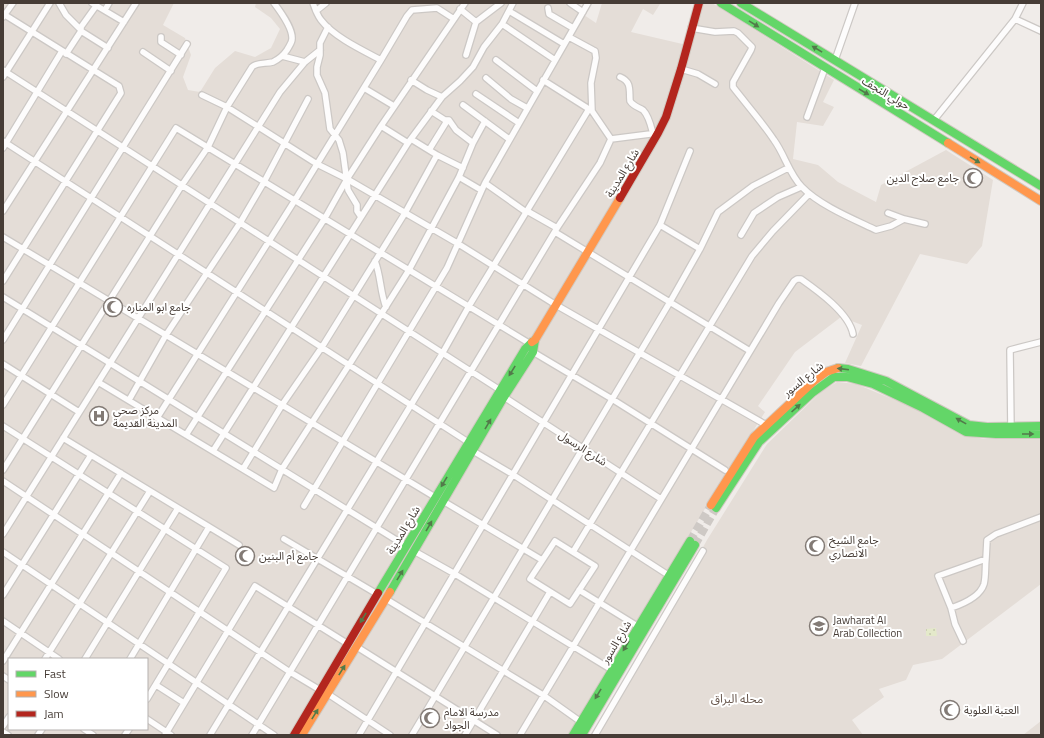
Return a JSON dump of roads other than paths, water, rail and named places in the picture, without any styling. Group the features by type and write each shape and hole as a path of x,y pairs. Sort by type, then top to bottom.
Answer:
{"main road":[{"name":"شارع المدينة","path":"302,735 348,644 377,594 468,442 533,346 666,117 699,3"},
{"name":"حولي النجف","path":"720,3 1041,201"},
{"path":"741,3 1041,186"},
{"path":"825,68 829,69 833,66 833,59"},
{"path":"841,78 838,75 839,70 842,67 847,68"},
{"name":"شارع السور","path":"714,507 750,443 769,427 826,372 835,368 862,373 886,381 969,426 1041,434"},
{"name":"شارع المدينة","path":"294,735 357,647 473,451 502,393"},
{"name":"شارع السور","path":"1012,430 1041,426"},
{"name":"شارع السور","path":"573,735 692,543 582,735"}],"street":[{"path":"3,281 121,92 119,86 31,31 4,16 13,3"},
{"path":"4,73 50,3"},
{"path":"59,3 66,15 81,30 108,48"},
{"path":"105,10 109,3"},
{"path":"3,211 136,3"},
{"path":"3,470 182,185 208,147 227,107 253,66 271,62 282,56 290,45 292,35 285,20 274,3"},
{"path":"313,3 320,19 328,27 350,43 381,60"},
{"path":"316,11 326,3"},
{"path":"186,435 325,218 347,179 381,126 465,3"},
{"path":"466,55 476,22 501,3"},
{"path":"213,451 409,141 442,97 473,67 484,47 502,24 513,3"},
{"path":"570,3 583,12"},
{"path":"304,506 437,287 447,268 481,190 588,3"},
{"path":"833,59 855,3"},
{"path":"934,120 1015,19 1023,3"},
{"path":"124,22 94,4 81,30 64,52 4,144 92,198 468,442"},
{"path":"157,418 295,200 407,16 412,10 439,6 454,19"},
{"path":"548,8 549,14 573,28"},
{"path":"460,9 476,22"},
{"path":"509,11 564,44"},
{"path":"1015,19 1041,31"},
{"path":"502,24 555,60"},
{"path":"328,27 320,43 317,75 325,93 331,131 339,140 343,153 348,190 357,205 357,210 361,217"},
{"path":"691,28 715,32 734,31 752,47 733,82 733,87 775,141 788,168 801,187 809,194 842,214 876,230 890,226 904,219"},
{"path":"161,37 161,42 181,55"},
{"path":"210,735 377,462 442,354 493,265 591,110 591,83 596,53 569,37"},
{"path":"3,340 124,148 187,44"},
{"path":"3,534 280,92 305,62 320,50"},
{"path":"143,52 171,71"},
{"path":"282,56 305,62"},
{"path":"496,60 537,91"},
{"path":"807,116 825,68"},
{"path":"681,69 698,74 716,84"},
{"name":"شارع الرسول","path":"4,73 67,111 409,332 661,500"},
{"path":"611,139 656,133 646,114 631,104 629,83 620,77"},
{"path":"486,78 511,99 527,108"},
{"path":"411,80 442,97"},
{"path":"543,80 591,110 611,139"},
{"path":"364,88 394,106"},
{"path":"476,94 519,123"},
{"path":"202,95 227,107 317,164 347,179 432,228 556,305 769,427"},
{"path":"129,400 166,335 206,272 240,223 264,182 308,99"},
{"path":"462,105 509,139"},
{"path":"432,111 445,120 450,120 456,130 473,143"},
{"path":"429,150 447,121"},
{"path":"98,382 274,488 282,469 409,270 459,177 473,143 485,121"},
{"path":"381,126 463,168"},
{"path":"3,405 176,128 499,324 533,346 572,376 612,398 726,470"},
{"path":"252,735 523,284 600,163 611,139"},
{"path":"360,735 512,474 572,376 598,329 630,278 660,225 690,151"},
{"path":"243,469 282,405 322,348 437,155"},
{"path":"412,735 670,302 700,249 718,212 753,186 788,168"},
{"path":"459,177 481,190"},
{"path":"485,183 526,212 588,252 750,351"},
{"path":"741,235 754,213 778,197 801,187"},
{"path":"573,552 752,256 773,231 809,194"},
{"path":"888,213 925,224"},
{"path":"660,225 700,249"},
{"path":"3,237 435,497"},
{"path":"375,261 379,272 382,298 386,306"},
{"path":"520,735 750,351 794,281 801,279 826,297 849,325 853,334"},
{"path":"3,297 406,546"},
{"path":"1012,430 1010,350 1041,342"},
{"path":"3,364 79,412"},
{"path":"3,426 226,568 148,697"},
{"path":"63,438 239,545"},
{"path":"473,451 512,474 665,573"},
{"path":"3,595 91,455"},
{"path":"3,661 121,473"},
{"path":"3,481 290,672 324,692 390,735"},
{"path":"46,658 150,491"},
{"path":"443,501 542,560"},
{"path":"86,658 178,508"},
{"path":"951,608 970,600 982,589 987,540 996,534 1041,517"},
{"path":"131,658 210,527"},
{"path":"284,539 377,594"},
{"path":"555,541 573,552 594,566 570,604 530,579 555,541"},
{"path":"414,551 494,597 532,622 612,670"},
{"path":"595,735 703,551"},
{"path":"3,552 274,735"},
{"path":"963,641 955,624 951,608 938,576 986,558"},
{"path":"148,720 168,734 184,703 255,586 348,644"},
{"path":"579,590 634,624"},
{"path":"465,735 550,592"},
{"path":"386,599 544,695 581,722"},
{"path":"3,621 58,658"},
{"path":"357,647 497,735"},
{"path":"156,685 184,703"},
{"path":"86,731 93,735"},
{"path":"3,732 8,735"}],"tunnel":[{"path":"690,541 711,505"},
{"path":"695,545 716,508"}],"place":[{"name":"جامع صلاح الدين","path":"973,178"},
{"name":"جامع ابو المناره","path":"113,307"},
{"name":"مركز صحي المدينة القديمة","path":"99,416"},
{"name":"جامع الشيخ الانصاري","path":"815,546"},
{"name":"جامع أم البنين","path":"245,556"},
{"name":"Jawharat Al Arab Collection","path":"819,626"},
{"name":"العتبة العلوية","path":"950,710"},
{"name":"مدرسة الامام الجواد","path":"430,718"}],"district":[{"name":"محله البراق","path":"737,699"}]}
